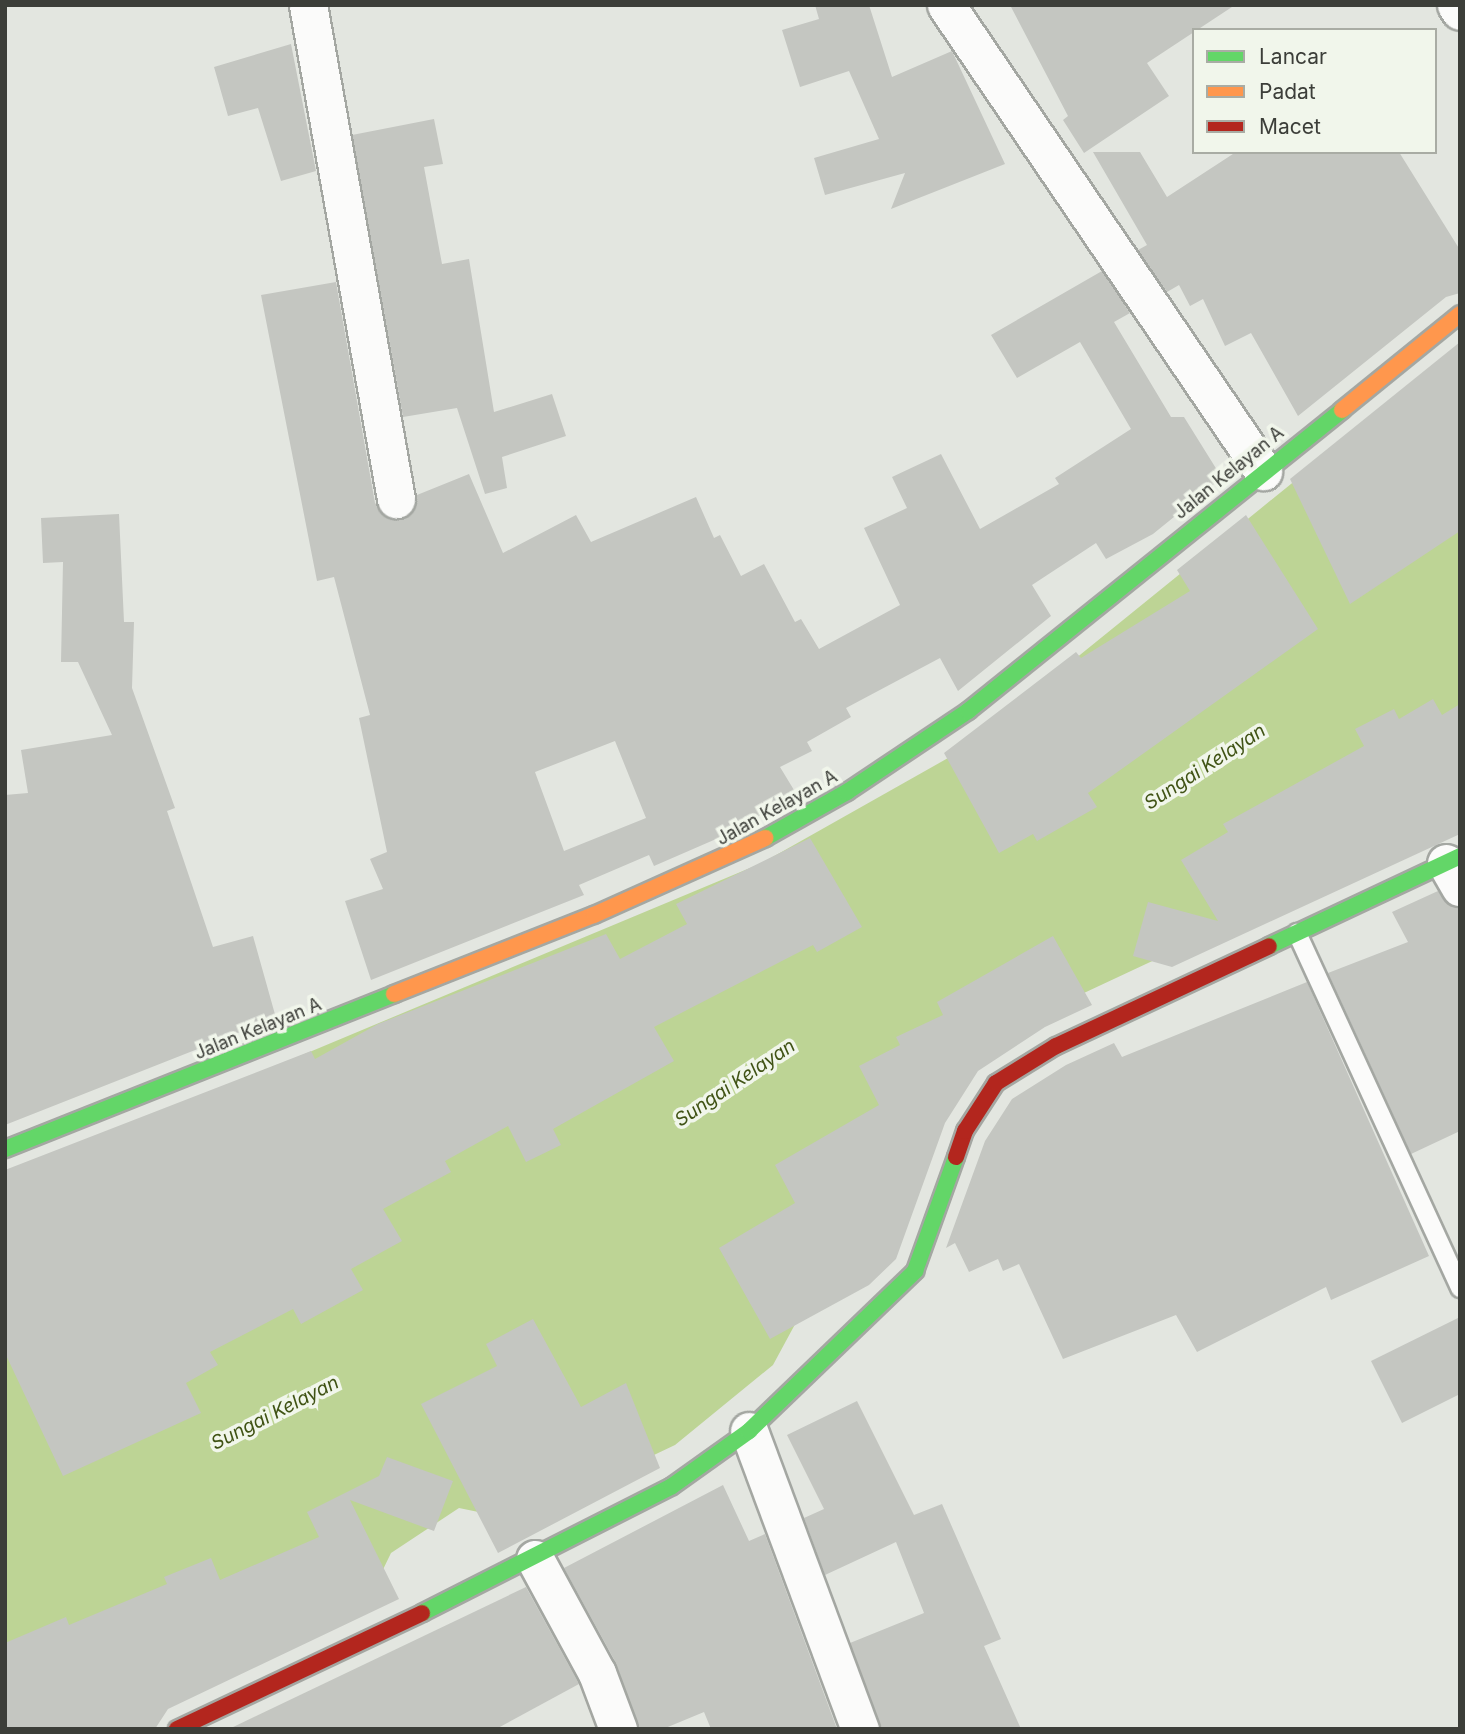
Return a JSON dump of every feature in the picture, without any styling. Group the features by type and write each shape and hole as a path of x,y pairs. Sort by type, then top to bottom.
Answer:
{"street":[{"path":"308,5 396,499"},
{"path":"946,5 1263,471"},
{"path":"1456,5 1460,11"},
{"name":"Jalan Kelayan A","path":"5,1149 733,856 847,792 968,711 1460,314"},
{"path":"177,1729 536,1559 672,1486 749,1431 915,1271 965,1132 996,1083 1056,1046 1297,933 1455,869"},
{"path":"749,1431 860,1729"},
{"path":"536,1559 597,1673 618,1729"}],"lane":[{"path":"1297,933 1460,1288"}],"water":[{"name":"Sungai Kelayan","path":"1460,347 1460,817 975,1044 912,1108 773,1365 675,1445 517,1520 459,1508 391,1553 375,1586 5,1729 5,1173 125,1129 762,863 964,749"}],"building":[{"path":"815,5 869,5 892,77 952,51 1005,164 891,209 905,173 825,195 814,158 879,139 849,71 800,87 782,30 819,19"},
{"path":"1010,5 1235,5 1200,28 1192,28 1192,33 1147,63 1169,96 1084,153 1063,120 1068,116"},
{"path":"291,44 316,171 281,181 258,108 228,116 214,67"},
{"path":"434,119 443,164 424,167 442,264 469,259 494,412 552,394 566,436 502,457 507,488 485,494 457,408 403,417 352,135"},
{"path":"1093,152 1140,152 1167,197 1233,154 1400,154 1460,250 1460,293 1446,297 1298,416 1251,333 1225,346 1203,299 1190,306 1179,285 1167,292 1138,250 1147,245"},
{"path":"1102,271 1130,313 1114,322 1171,417 1184,417 1222,478 1153,534 1106,559 1096,543 1032,585 1051,616 958,691 940,658 846,708 851,717 807,742 812,751 780,767 797,795 723,836 654,866 649,855 579,885 584,895 371,980 345,901 383,889 370,859 387,852 359,718 370,715 334,577 317,581 261,295 336,282 375,503 388,518 409,515 417,495 469,474 503,553 576,515 591,542 696,497 714,538 720,535 741,576 764,564 795,622 801,619 819,649 900,605 864,528 907,508 892,477 941,454 980,529 1059,484 1055,478 1131,429 1080,342 1017,378 991,335","holes":["615,741 646,818 564,851 535,772"]},
{"path":"1460,342 1460,531 1350,604 1290,479"},
{"path":"119,514 124,622 134,622 132,688 175,808 167,811 213,947 253,936 276,1018 5,1125 5,795 28,793 21,750 112,735 78,662 61,662 63,562 43,563 41,518"},
{"path":"1246,515 1318,629 1088,793 1097,807 1037,841 1033,834 999,853 944,753 1076,652 1081,658 1190,591 1177,570"},
{"path":"1433,699 1442,715 1460,704 1460,834 1172,967 1133,956 1148,902 1218,921 1181,860 1228,832 1223,824 1364,746 1355,729 1394,709 1399,719"},
{"path":"810,838 862,927 817,952 813,945 654,1027 674,1061 553,1129 561,1145 526,1162 508,1126 445,1161 451,1172 383,1209 402,1241 351,1269 363,1290 301,1324 293,1309 210,1352 218,1365 186,1383 201,1413 63,1476 5,1353 5,1170 311,1051 315,1059 378,1024 606,934 620,959 687,924 676,904"},
{"path":"1438,891 1449,905 1460,908 1460,1131 1411,1154 1328,973 1408,942 1392,912"},
{"path":"1053,936 1092,1005 1045,1027 978,1071 945,1123 896,1259 869,1285 770,1339 719,1248 795,1203 775,1165 879,1105 859,1066 900,1045 896,1037 943,1015 937,1002"},
{"path":"1307,982 1429,1256 1331,1300 1326,1287 1197,1352 1176,1315 1063,1359 1019,1264 1003,1271 998,1259 969,1272 955,1243 946,1248 985,1141 1012,1099 1066,1065 1114,1043 1122,1057"},
{"path":"1460,1317 1460,1394 1402,1423 1371,1361"},
{"path":"533,1319 581,1407 626,1383 660,1468 498,1553 421,1404 497,1366 486,1344"},
{"path":"857,1401 914,1515 942,1504 1001,1639 984,1646 1021,1729 880,1729 850,1643 924,1613 896,1542 825,1575 804,1518 824,1509 787,1435"},
{"path":"387,1457 453,1481 434,1531 350,1500 399,1599 168,1709 155,1729 5,1729 5,1643 66,1617 69,1625 167,1584 164,1577 211,1558 220,1580 319,1537 307,1512 379,1476"},
{"path":"723,1485 749,1541 765,1534 837,1729 711,1729 704,1712 663,1729 638,1729 616,1663 564,1568"},
{"path":"526,1587 579,1684 496,1729 229,1729"}],"traffic: fast":[{"path":"765,838 847,792 968,711 1342,410"},
{"path":"1269,946 1460,856"},
{"path":"5,1149 394,994"},
{"path":"422,1613 672,1486 749,1431 915,1271 956,1157"}],"traffic: slow":[{"path":"1342,410 1460,314"},
{"path":"394,994 594,915 765,838"}],"traffic: jam":[{"path":"956,1157 965,1131 996,1083 1056,1046 1269,946"},
{"path":"177,1729 422,1613"}]}
